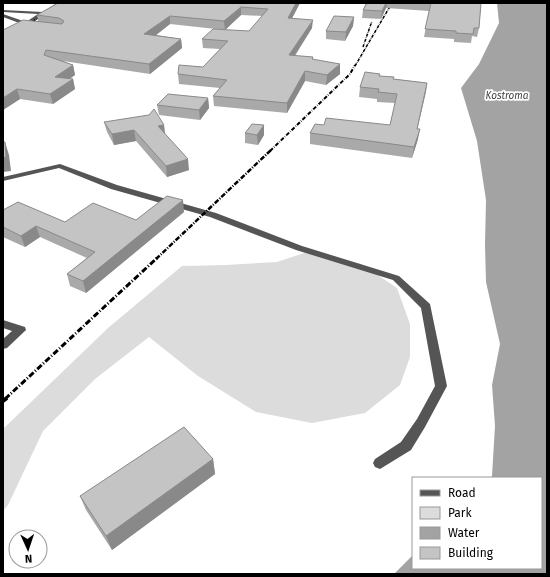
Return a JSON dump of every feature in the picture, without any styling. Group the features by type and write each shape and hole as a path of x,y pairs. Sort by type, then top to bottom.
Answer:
{"street":[{"path":"3,35 24,25 60,3"},
{"path":"3,11 44,13"},
{"path":"3,15 24,25 39,27"},
{"path":"3,179 60,166 114,187 213,215 300,248 396,278 426,307 441,386 421,423 406,446 380,463"},
{"path":"3,324 21,330 3,345"}],"green space":[{"path":"307,252 361,264 397,288 410,324 410,357 400,385 365,413 312,423 256,412 198,376 149,337 95,379 43,431 8,505 3,511 3,429 108,328 182,266 277,262"}],"water":[{"name":"Kostroma","path":"497,3 547,3 547,574 394,574 412,556 412,569 542,569 542,477 491,477 495,426 492,385 500,344 486,282 486,200 477,141 461,88 479,64 499,23"}],"building":[{"path":"58,3 296,3 288,18 313,20 289,55 313,57 312,59 340,64 327,75 305,71 287,103 213,96 227,80 178,74 179,65 203,67 228,41 202,39 213,29 249,31 268,9 241,7 224,21 170,16 144,34 181,39 149,64 46,50 44,55 73,65 55,77 73,79 50,94 17,89 3,98 3,30 23,20 62,24 64,21 59,18 37,15"},
{"path":"367,3 386,3 382,11 363,10"},
{"path":"431,3 481,3 479,28 474,28 473,34 456,33 456,31 425,29"},
{"path":"334,16 354,17 346,32 326,31"},
{"path":"365,72 380,74 379,76 394,77 393,79 427,83 417,129 420,129 414,147 310,133 315,124 324,125 326,118 390,125 397,94 378,92 379,89 360,87"},
{"path":"168,94 208,98 199,110 157,105"},
{"path":"154,109 164,125 158,126 188,159 166,166 134,130 112,134 104,122 149,115"},
{"path":"252,124 264,125 257,135 245,133"},
{"path":"3,142 5,142 6,157 3,158"},
{"path":"167,196 183,200 83,281 67,274 95,252 36,226 21,236 3,227 3,210 18,202 65,222 93,203 136,220"},
{"path":"184,427 213,459 106,536 80,496"}],"railway":[{"path":"3,36 27,25 63,3"},
{"path":"355,66 392,3"},
{"path":"363,47 372,21"},
{"path":"270,151 350,74 355,65"},
{"path":"156,259 271,150"},
{"path":"5,399 157,258"},
{"path":"3,401 7,398"}]}
